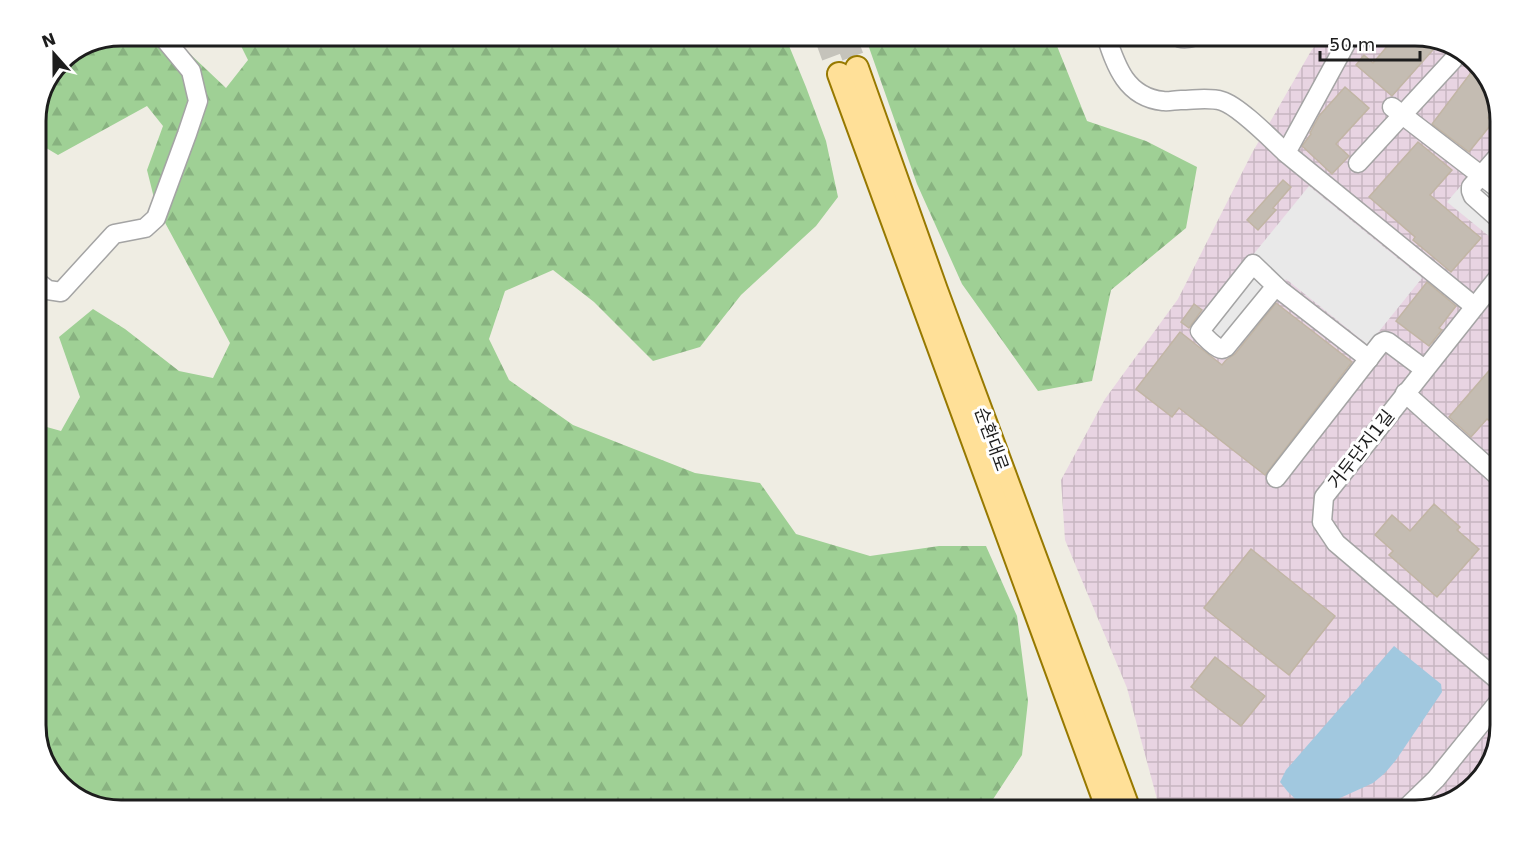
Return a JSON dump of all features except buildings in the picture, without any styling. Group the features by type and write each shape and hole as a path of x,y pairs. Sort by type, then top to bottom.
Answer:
{"main road":[{"name":"순환대로","path":"1104,800 848,71 940,301 1126,800"}],"street":[{"path":"47,289 61,292 114,234 145,228 156,218 198,101 190,71 170,46"},
{"path":"1110,46 1124,80 1148,97 1162,101 1205,99 1222,101 1236,108 1286,153 1474,306"},
{"path":"1286,153 1345,46"},
{"path":"1358,163 1398,111 1453,60"},
{"path":"1398,111 1489,182"},
{"path":"1489,167 1471,187 1471,191 1473,196 1489,210"},
{"path":"1276,286 1222,349 1200,331 1253,264 1276,286 1369,359"},
{"name":"거두단지1길","path":"1489,287 1324,497 1322,522 1336,543 1490,673"},
{"path":"1276,478 1385,341 1424,369"},
{"path":"1406,393 1490,469"},
{"path":"1414,800 1436,779 1490,712"}],"shaded area":[{"path":"1315,46 1414,46 1434,49 1448,54 1464,65 1477,80 1486,98 1489,117 1490,724 1487,744 1477,766 1460,784 1443,794 1424,799 1157,800 1127,688 1065,540 1061,480 1105,399 1178,299 1252,153"},
{"path":"1470,175 1489,190 1489,236 1447,202"},
{"path":"1309,186 1422,278 1368,345 1286,279 1222,357 1191,331"}],"green space":[{"path":"182,46 226,88 248,60 241,46 789,46 826,141 838,197 816,226 741,295 700,347 653,361 594,302 553,270 505,291 489,339 509,380 573,425 695,473 760,483 796,534 870,556 939,546 986,546 1017,616 1028,701 1022,755 993,800 122,800 98,796 72,781 54,758 47,729 47,427 61,431 80,397 59,337 93,309 125,329 179,371 213,378 230,343 156,206 147,170 163,126 147,106 58,155 47,148 47,117 54,88 57,84 84,84 84,57 98,50 112,47"},
{"path":"869,46 1057,46 1087,121 1146,141 1197,167 1186,228 1111,290 1092,381 1038,391 962,284 917,184"}],"water":[{"path":"1394,646 1441,684 1442,692 1396,760 1373,783 1336,800 1296,800 1280,782 1286,770"}],"tunnel":[{"path":"829,46 839,74"},
{"path":"849,46 857,68"}]}
